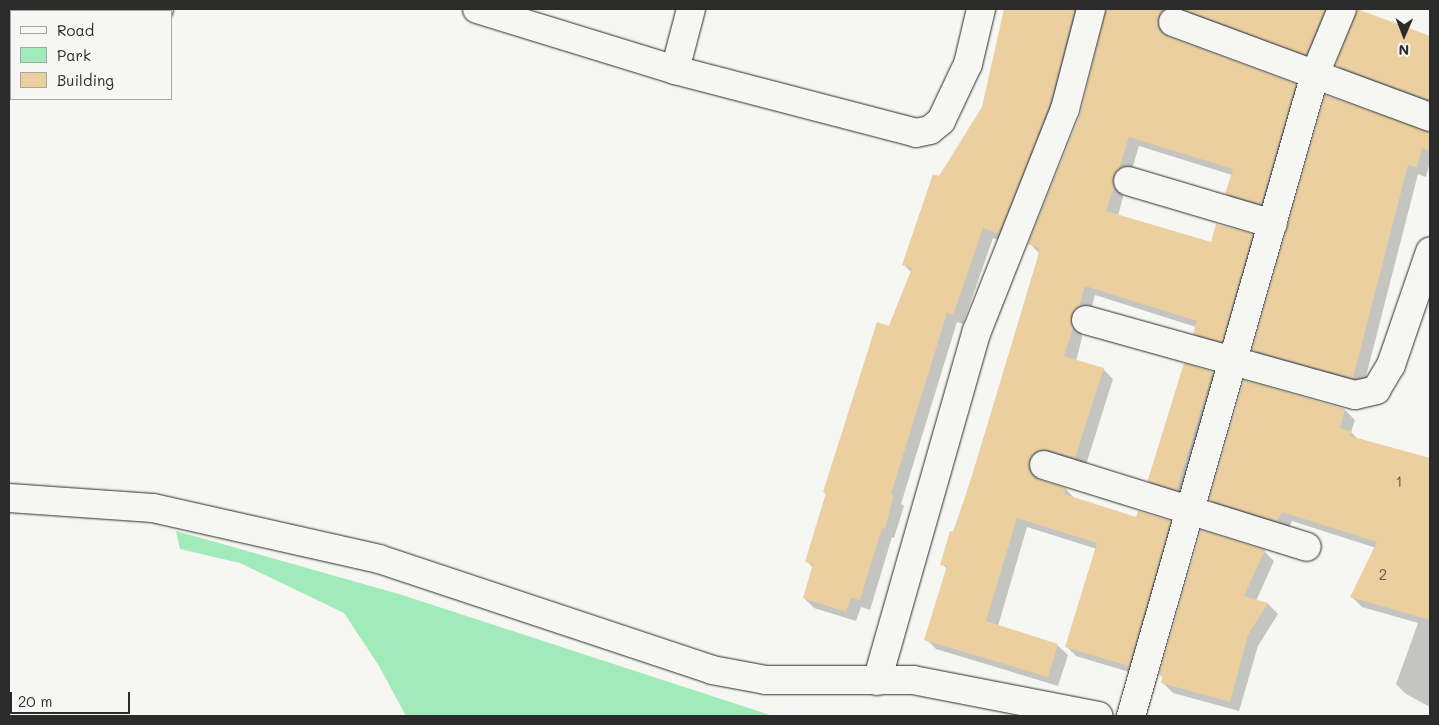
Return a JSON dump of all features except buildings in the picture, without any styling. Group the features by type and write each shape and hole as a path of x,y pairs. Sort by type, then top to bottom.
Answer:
{"street":[{"path":"477,9 675,70 916,133 930,130 941,120 968,64 981,9"},
{"path":"675,70 691,9"},
{"path":"877,681 977,331 1065,109 1091,9"},
{"path":"1131,716 1315,74 1342,9"},
{"path":"1173,22 1430,117"},
{"path":"1128,181 1273,224"},
{"path":"1086,320 1355,395 1376,390 1391,365 1430,252"},
{"path":"1044,465 1307,547"},
{"path":"9,498 153,508 379,559 712,670 766,680 913,680 1099,716"}],"green space":[{"path":"176,531 399,594 773,716 406,716 379,666 344,613 240,563 180,549"}]}
